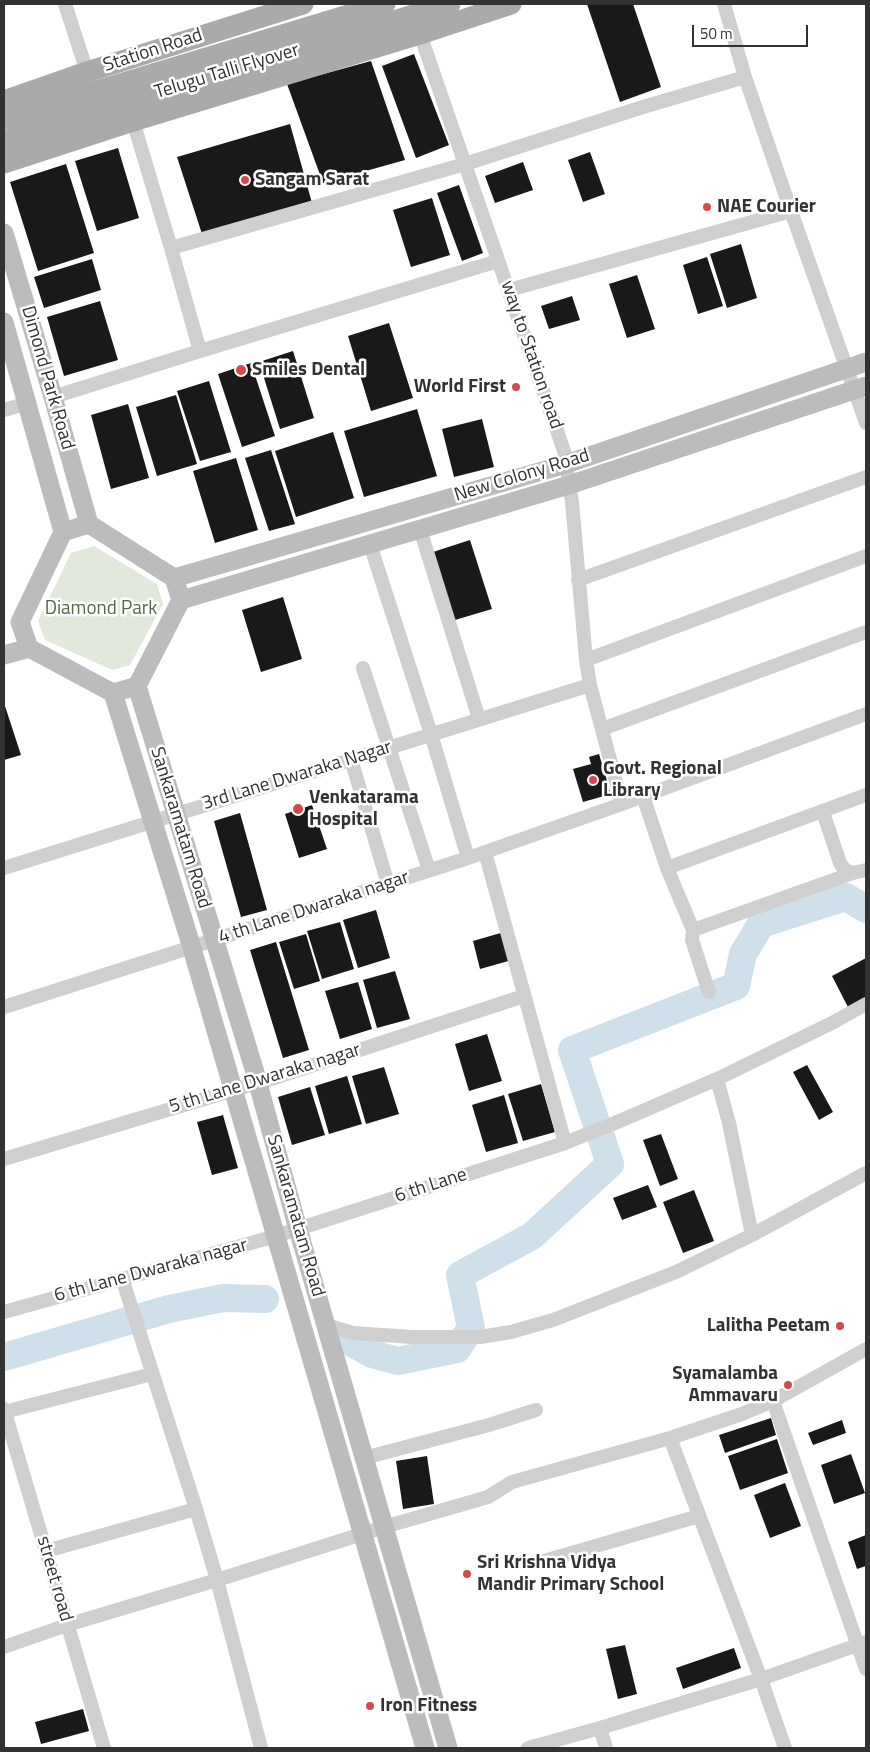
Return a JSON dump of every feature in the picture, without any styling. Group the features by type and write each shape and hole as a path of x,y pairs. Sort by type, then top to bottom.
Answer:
{"main road":[{"name":"Station Road","path":"4,101 87,72 303,4"},
{"name":"Telugu Talli Flyover","path":"4,120 384,4"},
{"name":"Telugu Talli Flyover","path":"4,141 184,84 450,4"},
{"path":"4,163 511,4"},
{"name":"Dimond Park Road","path":"4,233 89,524"},
{"name":"Dimond Park Road","path":"4,322 63,532"},
{"name":"New Colony Road","path":"174,578 566,464 866,362"},
{"name":"New Colony Road","path":"180,600 569,486 860,388"},
{"path":"89,524 174,578 180,600 136,686 113,693 28,648 12,624 63,532 89,524"},
{"path":"4,655 28,648"},
{"name":"Sankaramatam Road","path":"136,686 257,1083 448,1748"},
{"name":"Sankaramatam Road","path":"113,693 192,948 425,1748"}],"street":[{"path":"65,4 87,72"},
{"path":"724,4 745,77 847,369 860,388 866,424"},
{"name":"way to Station road","path":"420,34 556,426 566,464 590,685 622,804"},
{"path":"171,248 464,164 643,107 745,77"},
{"path":"133,121 200,351"},
{"path":"509,290 791,210"},
{"path":"53,397 498,261"},
{"path":"4,410 28,403"},
{"path":"578,580 866,477"},
{"path":"420,529 479,719"},
{"path":"370,544 431,734 468,858"},
{"path":"586,660 866,556"},
{"path":"602,729 866,632"},
{"path":"363,668 429,870"},
{"name":"3rd Lane Dwaraka Nagar","path":"4,868 590,685"},
{"name":"4 th Lane Dwaraka nagar","path":"4,1006 192,948 468,858 622,804 866,714"},
{"path":"351,759 388,884"},
{"path":"667,868 866,795"},
{"path":"643,796 667,868 693,930 692,940 709,992"},
{"path":"824,812 840,863 845,870 860,871"},
{"path":"485,852 565,1142"},
{"path":"693,930 860,871"},
{"name":"5 th Lane Dwaraka nagar","path":"4,1159 257,1083 524,996"},
{"name":"6 th Lane","path":"298,1229 591,1133 717,1079 832,1024 866,1004"},
{"path":"717,1079 729,1122 752,1235"},
{"path":"326,1325 352,1333 373,1335 480,1337 510,1332 553,1320 676,1272 752,1235 866,1173"},
{"name":"6 th Lane Dwaraka nagar","path":"4,1312 298,1229"},
{"path":"122,1278 217,1580 261,1748"},
{"path":"4,1647 67,1625 384,1527 488,1497 512,1482 670,1438 742,1414 773,1401 866,1349"},
{"path":"4,1411 152,1374"},
{"path":"773,1401 862,1644 866,1670"},
{"path":"364,1458 489,1425 536,1410"},
{"name":"street road","path":"4,1411 104,1748"},
{"path":"670,1438 785,1748"},
{"path":"46,1551 196,1509"},
{"path":"544,1561 699,1516"},
{"path":"528,1748 760,1679 862,1644"},
{"path":"600,1728 606,1748"}],"green space":[{"name":"Diamond Park","path":"94,546 157,584 163,604 130,665 112,670 45,640 38,621 71,553"}],"building":[{"path":"587,4 633,4 661,87 620,102"},
{"path":"414,54 449,145 416,158 382,66"},
{"path":"371,61 405,160 323,183 287,84"},
{"name":"Sangam Sarat","path":"290,124 312,203 202,234 177,157"},
{"path":"118,148 139,218 97,231 75,161"},
{"path":"590,152 605,194 583,202 568,160"},
{"path":"523,162 533,190 495,203 485,176"},
{"path":"66,164 94,253 38,271 10,182"},
{"path":"459,185 483,253 462,261 437,193"},
{"path":"432,198 450,255 411,267 393,210"},
{"path":"741,244 757,298 727,308 710,254"},
{"path":"707,257 723,306 698,314 683,265"},
{"path":"92,259 101,290 44,308 34,277"},
{"path":"637,275 655,329 627,338 609,284"},
{"path":"572,296 580,320 549,329 541,306"},
{"path":"100,301 118,360 64,376 47,317"},
{"path":"389,323 413,398 371,411 348,336"},
{"path":"293,351 314,418 280,429 259,362"},
{"path":"251,363 275,436 242,447 218,374"},
{"path":"209,381 231,452 200,461 177,391"},
{"path":"176,395 197,464 157,476 136,407"},
{"path":"128,404 149,478 111,489 91,415"},
{"path":"417,409 437,476 364,497 344,431"},
{"path":"482,419 494,467 454,477 442,429"},
{"path":"333,432 354,498 296,517 275,451"},
{"path":"271,450 295,524 269,531 245,458"},
{"path":"236,458 258,530 215,543 193,471"},
{"path":"470,540 492,609 455,620 433,552"},
{"path":"283,597 302,659 261,672 242,610"},
{"path":"4,703 21,755 4,760"},
{"path":"599,754 611,794 583,802 573,769 591,764 589,757"},
{"path":"312,805 327,849 299,858 285,814"},
{"path":"240,813 267,910 241,917 214,821"},
{"path":"376,910 390,958 358,968 343,920"},
{"path":"340,922 354,969 322,979 307,931"},
{"path":"504,932 512,960 480,969 473,941"},
{"path":"306,934 320,981 294,989 279,942"},
{"path":"276,942 309,1050 283,1058 250,950"},
{"path":"866,958 866,1002 850,1011 832,976"},
{"path":"395,971 410,1019 377,1028 363,980"},
{"path":"358,982 372,1029 340,1039 325,991"},
{"path":"487,1034 502,1081 469,1091 455,1044"},
{"path":"807,1065 833,1112 819,1120 793,1072"},
{"path":"384,1067 399,1114 366,1124 352,1076"},
{"path":"347,1076 362,1124 329,1134 315,1086"},
{"path":"541,1084 555,1132 523,1141 508,1094"},
{"path":"310,1087 325,1135 292,1145 278,1097"},
{"path":"504,1095 518,1143 486,1152 472,1105"},
{"path":"223,1115 238,1168 212,1175 197,1122"},
{"path":"661,1134 678,1179 660,1186 643,1140"},
{"path":"648,1185 657,1207 622,1220 613,1198"},
{"path":"694,1190 714,1241 683,1253 663,1202"},
{"path":"771,1418 776,1435 725,1453 719,1435"},
{"path":"842,1420 846,1433 813,1445 808,1433"},
{"path":"777,1439 788,1473 740,1490 728,1456"},
{"path":"851,1454 865,1493 834,1504 821,1465"},
{"path":"427,1456 434,1504 403,1509 396,1461"},
{"path":"785,1483 801,1526 770,1538 754,1495"},
{"path":"866,1535 866,1566 857,1569 848,1542"},
{"path":"625,1645 637,1694 618,1699 606,1649"},
{"path":"734,1648 741,1668 683,1689 676,1668"},
{"path":"83,1709 89,1731 41,1744 35,1722"}],"waterway":[{"path":"349,1341 372,1354 398,1361 457,1349 471,1328 460,1275 532,1236 610,1164 572,1050 736,986 743,954 761,924 846,897 866,909"},
{"path":"4,1357 169,1309 223,1298 265,1299"}],"place":[{"name":"Sangam Sarat","path":"245,180"},
{"name":"NAE Courier","path":"707,207"},
{"name":"Smiles Dental","path":"241,370"},
{"name":"World First","path":"516,387"},
{"name":"Govt. Regional Library","path":"593,780"},
{"name":"Venkatarama Hospital","path":"298,809"},
{"name":"Lalitha Peetam","path":"840,1326"},
{"name":"Syamalamba Ammavaru","path":"788,1385"},
{"name":"Sri Krishna Vidya Mandir Primary School","path":"467,1574"},
{"name":"Iron Fitness","path":"370,1706"}]}
